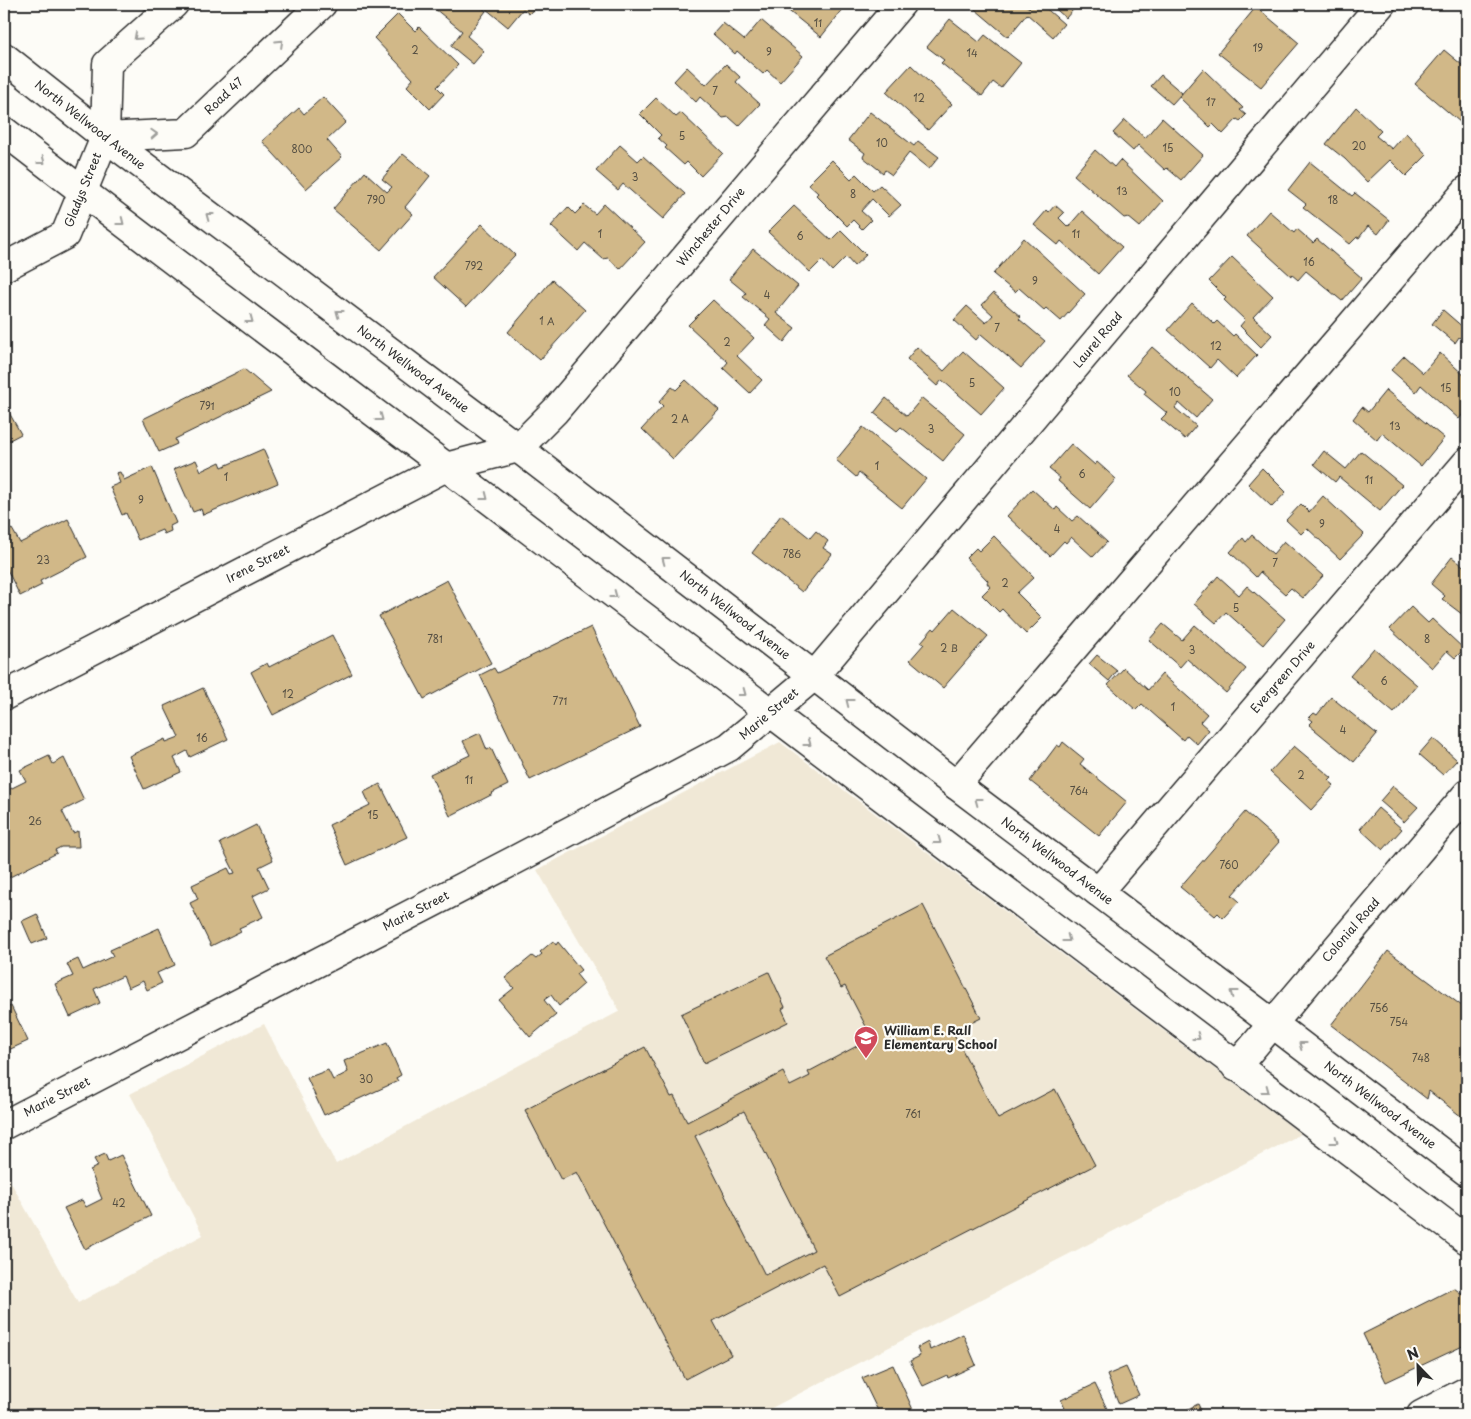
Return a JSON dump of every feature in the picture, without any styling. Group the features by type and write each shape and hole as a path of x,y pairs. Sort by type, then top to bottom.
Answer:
{"street":[{"path":"105,137 107,64 174,4"},
{"name":"Road 47","path":"105,137 186,133 322,4"},
{"name":"Winchester Drive","path":"518,448 555,411 902,4"},
{"name":"Laurel Road","path":"815,675 1381,4"},
{"name":"North Wellwood Avenue","path":"4,57 105,137 518,448 956,785 1272,1022 1467,1172"},
{"path":"4,131 769,713 1467,1240"},
{"name":"Gladys Street","path":"4,267 64,235 105,137"},
{"path":"956,785 1467,190"},
{"name":"Irene Street","path":"4,696 446,467 518,448"},
{"name":"Evergreen Drive","path":"1098,892 1467,462"},
{"name":"Marie Street","path":"4,1125 729,747 815,675"},
{"name":"Colonial Road","path":"1236,1067 1272,1022 1467,794"},
{"path":"1421,1415 1467,1391"}],"shaded area":[{"name":"William E. Rall Elementary School","path":"780,742 1301,1134 758,1415 4,1415 4,1170 78,1303 203,1235 130,1094 264,1024 336,1164 620,1011 537,870"}],"building":[{"path":"429,4 477,4 486,11 467,36 484,51 473,64 451,46 462,31"},
{"path":"489,4 538,4 529,14 523,9 508,27 485,8"},
{"path":"780,4 838,4 844,8 821,37"},
{"path":"969,4 1024,4 1029,8 1033,4 1041,4 1064,24 1053,37 1027,14 1008,37"},
{"path":"1050,4 1078,4 1066,18"},
{"path":"1256,7 1299,43 1261,87 1218,53"},
{"path":"398,14 415,31 419,27 458,65 437,87 444,94 430,109 407,86 413,79 374,38"},
{"path":"950,19 979,42 985,35 1021,63 1001,88 993,82 982,96 941,63 944,60 927,47"},
{"path":"761,20 803,56 780,82 767,70 763,74 737,51 735,54 713,34 723,23 744,40"},
{"path":"1444,50 1467,69 1467,128 1415,84"},
{"path":"726,64 740,77 736,82 760,104 739,126 729,117 723,118 700,97 696,102 674,81 687,67 706,85"},
{"path":"911,65 952,104 928,130 886,92"},
{"path":"1203,69 1243,108 1240,110 1246,115 1240,121 1237,119 1223,134 1213,124 1210,127 1179,97"},
{"path":"1161,75 1182,93 1172,104 1151,86"},
{"path":"323,97 346,122 327,140 342,157 306,189 262,141 299,108 304,114"},
{"path":"656,98 676,117 681,113 723,153 701,176 687,162 684,165 665,148 667,146 658,138 661,135 640,114"},
{"path":"1356,107 1381,131 1376,136 1392,149 1406,133 1427,155 1406,176 1390,160 1367,182 1345,159 1326,144"},
{"path":"870,112 914,146 918,141 939,157 929,169 909,153 892,175 885,170 883,173 863,157 865,153 848,140"},
{"path":"1162,118 1203,155 1181,180 1167,168 1165,170 1138,145 1133,151 1113,133 1125,120 1145,138"},
{"path":"620,145 638,161 643,156 685,194 663,219 623,184 618,190 596,171"},
{"path":"1095,150 1114,167 1120,160 1163,201 1140,227 1128,217 1124,218 1074,175"},
{"path":"403,154 430,176 405,207 413,214 381,250 333,209 365,172 387,192 392,187 382,179"},
{"path":"832,160 851,179 856,174 873,191 880,185 901,205 889,216 872,199 861,211 871,220 862,229 853,220 847,226 816,195 818,193 808,184"},
{"path":"1310,162 1352,196 1355,193 1389,220 1378,234 1368,226 1359,238 1357,237 1350,244 1303,207 1306,204 1288,190"},
{"path":"604,204 645,242 620,269 608,258 603,259 585,243 578,251 551,226 568,207 575,214 584,205 595,214"},
{"path":"1055,205 1064,213 1059,218 1068,227 1082,211 1122,247 1098,274 1061,241 1058,245 1034,225 1047,210 1049,212"},
{"path":"794,206 831,240 841,230 866,255 854,266 846,257 832,271 822,260 810,272 768,232"},
{"path":"1269,211 1294,233 1297,229 1313,243 1317,239 1362,278 1342,301 1306,271 1298,280 1291,274 1291,276 1247,236"},
{"path":"482,224 515,255 466,307 433,277"},
{"path":"1024,238 1085,294 1061,321 1046,308 1044,310 1019,288 1015,292 993,274"},
{"path":"753,249 798,286 776,313 795,328 784,342 765,325 770,319 743,297 746,293 729,279"},
{"path":"1232,257 1273,296 1253,317 1272,335 1261,347 1240,326 1245,320 1224,300 1226,298 1209,281"},
{"path":"552,280 585,310 540,360 508,332"},
{"path":"993,293 1045,341 1021,368 981,334 976,340 954,320 967,306 986,323 993,315 982,305"},
{"path":"713,300 754,338 737,356 762,380 750,393 723,368 728,362 688,325"},
{"path":"1192,303 1214,324 1217,321 1233,336 1235,334 1257,355 1236,378 1217,360 1210,368 1168,330"},
{"path":"1443,310 1465,329 1467,326 1467,344 1459,337 1455,343 1432,324"},
{"path":"917,347 944,371 963,351 1004,388 981,414 942,380 937,386 907,359"},
{"path":"1152,347 1212,399 1196,418 1179,403 1175,408 1196,426 1185,439 1161,419 1167,413 1144,394 1146,391 1127,375"},
{"path":"1440,353 1467,378 1467,409 1459,419 1421,385 1416,392 1391,370 1404,356 1423,373"},
{"path":"244,369 271,392 175,439 177,444 159,452 143,419"},
{"path":"686,380 719,410 673,459 642,429 663,406 659,402 672,387 676,390"},
{"path":"1386,390 1444,438 1421,466 1382,433 1377,440 1353,419 1362,407 1368,412"},
{"path":"886,398 907,416 922,398 965,434 943,461 901,427 897,431 874,413"},
{"path":"7,409 21,434 4,443 4,411"},
{"path":"863,427 926,479 902,508 859,473 856,477 836,460"},
{"path":"1071,444 1095,465 1097,462 1116,479 1090,509 1058,481 1060,478 1049,469"},
{"path":"263,449 278,483 203,515 201,509 193,512 174,469 196,460 201,471 220,462 222,467"},
{"path":"1324,451 1346,469 1361,451 1402,485 1380,511 1339,477 1335,482 1314,464"},
{"path":"152,467 176,523 170,526 171,531 164,534 162,530 138,540 126,513 122,515 110,487 120,483 116,473 120,472 124,480"},
{"path":"1262,468 1286,492 1272,507 1248,484"},
{"path":"1032,489 1055,510 1057,507 1072,521 1078,516 1107,542 1093,557 1071,537 1066,543 1064,541 1050,556 1007,516"},
{"path":"1323,496 1364,534 1340,559 1307,528 1301,534 1286,520 1301,504 1309,512"},
{"path":"781,515 810,538 816,531 828,541 823,548 832,554 802,592 752,553"},
{"path":"68,519 87,557 40,581 42,585 20,596 4,563 4,533 12,529 20,543"},
{"path":"1252,535 1273,554 1284,541 1323,576 1303,598 1291,588 1285,594 1260,572 1256,577 1230,552 1243,538 1246,542"},
{"path":"994,536 1034,577 1017,593 1042,618 1026,634 1002,609 999,612 982,595 990,587 987,583 988,581 966,558 976,548 979,551"},
{"path":"1452,557 1467,569 1467,618 1442,599 1445,596 1431,584"},
{"path":"1218,576 1239,595 1247,586 1285,619 1263,645 1226,612 1216,623 1194,604"},
{"path":"447,580 491,663 424,699 379,616"},
{"path":"1411,607 1428,623 1432,619 1464,649 1455,658 1447,651 1432,668 1390,629"},
{"path":"954,608 988,636 943,688 910,660 924,644 921,642 933,628 935,630"},
{"path":"1163,624 1182,640 1195,625 1246,669 1226,693 1187,659 1180,667 1149,640"},
{"path":"591,627 640,727 530,780 480,675 494,668 497,673"},
{"path":"332,635 352,674 273,715 251,672 267,663 269,667"},
{"path":"1374,648 1417,685 1394,713 1350,676"},
{"path":"1097,655 1117,671 1109,681 1089,664"},
{"path":"1124,668 1148,690 1162,674 1207,714 1200,722 1209,730 1197,744 1187,735 1183,740 1142,704 1136,710 1108,685"},
{"path":"203,688 228,739 190,757 187,751 174,758 181,772 144,789 129,756 165,739 166,742 179,737 164,706"},
{"path":"1331,697 1377,734 1354,762 1309,725 1313,721 1309,718 1314,713 1317,715"},
{"path":"480,733 487,750 491,748 508,785 450,816 430,774 470,755 463,741"},
{"path":"1433,738 1457,760 1443,775 1419,754"},
{"path":"1063,742 1084,759 1080,764 1127,802 1099,836 1030,781 1057,745 1060,747"},
{"path":"1294,746 1332,778 1329,781 1334,785 1311,810 1270,772"},
{"path":"49,756 53,764 64,758 84,800 62,811 73,833 78,831 79,847 61,847 55,850 57,853 6,879 4,874 4,801 6,800 4,792 26,781 20,770"},
{"path":"380,784 407,837 347,865 329,825 370,805 364,792"},
{"path":"1393,786 1418,807 1404,822 1380,801"},
{"path":"1378,808 1402,829 1383,850 1360,829"},
{"path":"1245,812 1279,842 1232,895 1239,901 1223,918 1218,913 1215,916 1180,887"},
{"path":"256,825 273,860 259,867 269,888 253,896 263,917 239,928 241,931 211,946 190,903 198,899 192,885 228,868 231,874 235,873 220,843"},
{"path":"923,905 981,1018 953,1032 998,1119 1055,1089 1095,1165 840,1297 823,1264 713,1321 731,1355 685,1379 577,1172 561,1180 525,1110 645,1047 671,1097 674,1096 687,1122 783,1072 790,1086 810,1076 808,1072 872,1038 845,986 841,988 824,956","holes":["744,1111 814,1250 765,1275 695,1136"]},
{"path":"37,914 47,938 32,944 22,921"},
{"path":"159,928 175,965 157,973 162,983 147,990 143,981 128,988 123,976 94,989 100,1003 70,1017 55,984 73,976 67,964 78,959 83,970 113,956 110,950"},
{"path":"553,941 556,945 558,942 581,970 576,974 584,984 559,1006 551,995 544,1000 556,1015 530,1037 499,1000 514,988 505,978 532,956 536,959 542,954 540,952"},
{"path":"1388,951 1462,1006 1467,997 1467,1121 1429,1091 1427,1099 1331,1025"},
{"path":"769,972 785,1007 782,1009 788,1022 704,1063 681,1014"},
{"path":"11,1006 28,1041 4,1052 4,1009"},
{"path":"387,1043 401,1075 396,1078 398,1081 324,1115 307,1078 328,1070 333,1080 348,1072 344,1061"},
{"path":"105,1154 108,1161 121,1155 151,1216 85,1249 64,1208 82,1200 86,1207 102,1199 90,1170 98,1166 94,1159"},
{"path":"1454,1288 1467,1298 1467,1344 1386,1382 1363,1334"},
{"path":"963,1334 976,1365 948,1378 947,1375 923,1386 910,1361 920,1356 917,1348 928,1342 930,1350"},
{"path":"893,1365 914,1412 907,1415 880,1415 862,1378"},
{"path":"1126,1367 1139,1395 1119,1404 1107,1375"},
{"path":"1095,1384 1110,1415 1068,1415 1061,1400"},
{"path":"1198,1404 1203,1415 1183,1415 1182,1412"}],"place":[{"name":"William E. Rall Elementary School","path":"866,1059"}]}
